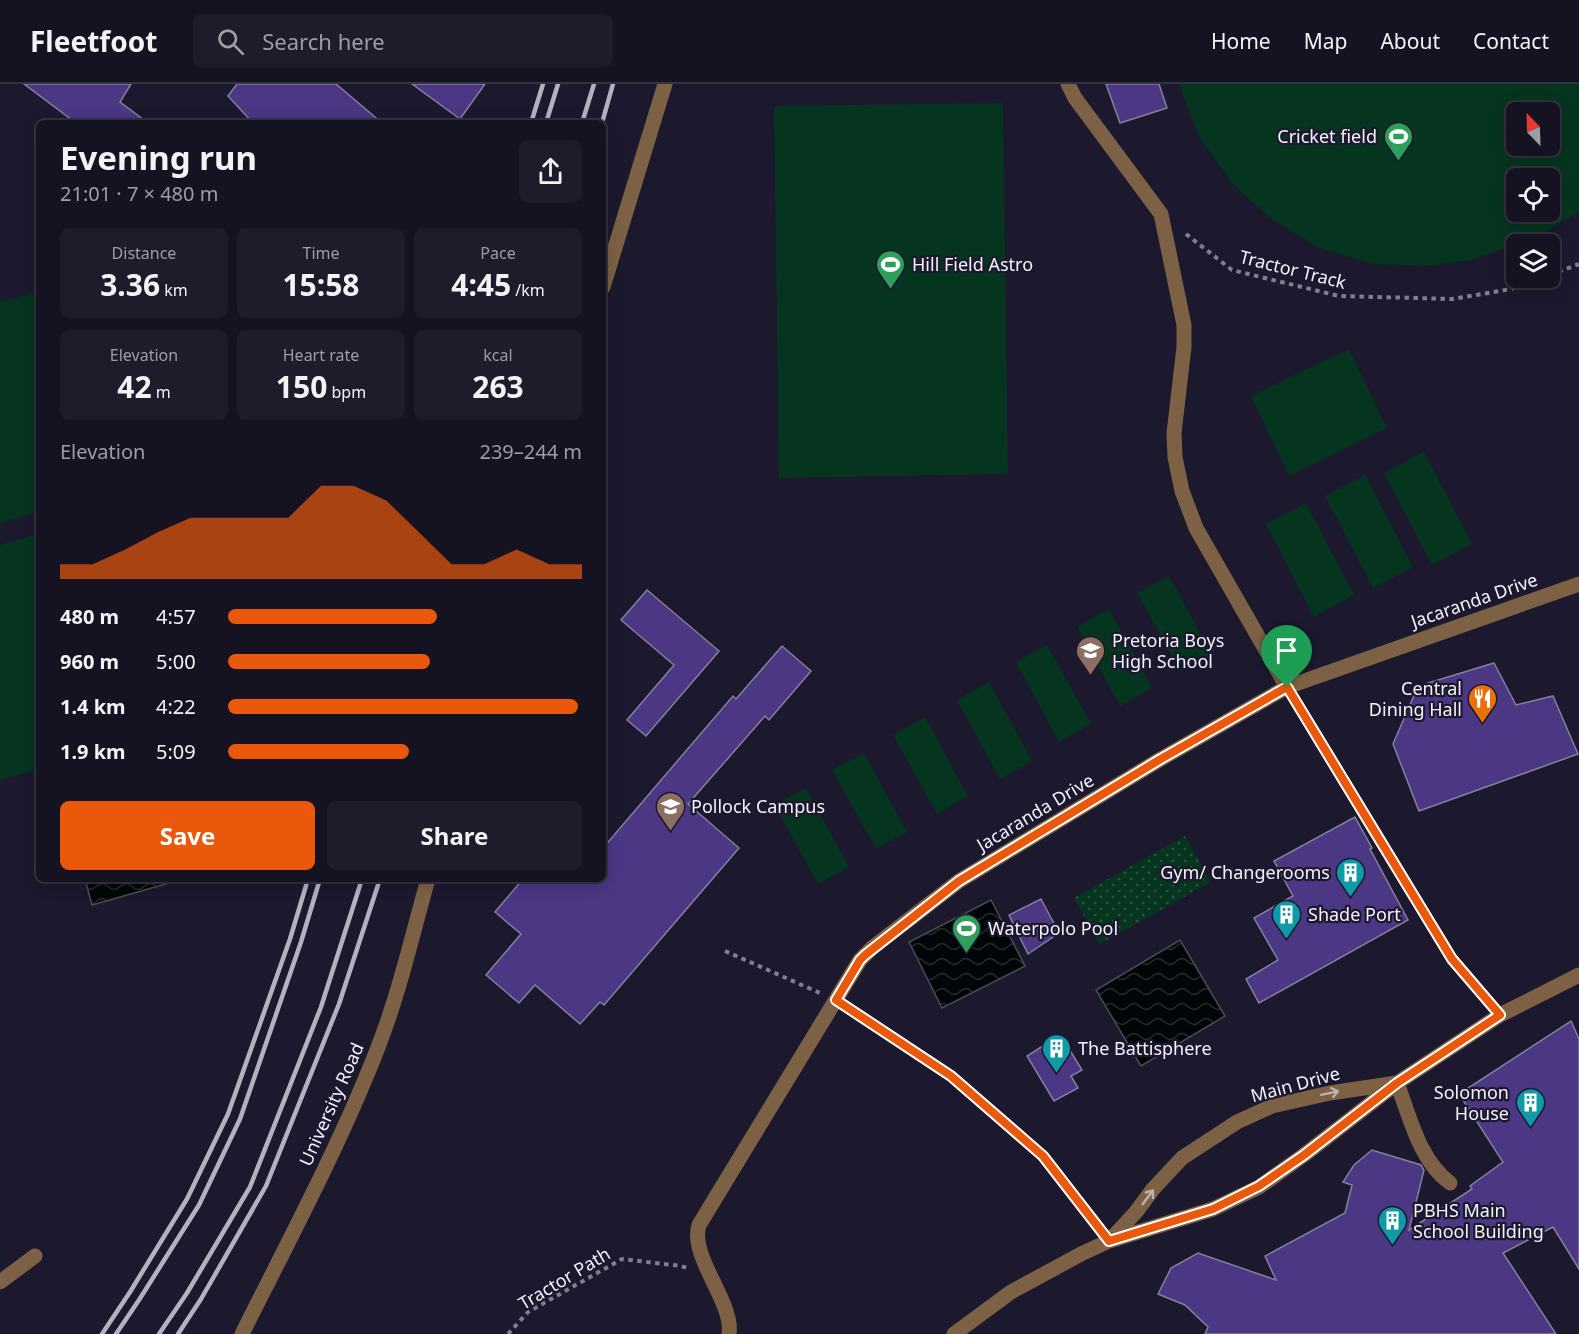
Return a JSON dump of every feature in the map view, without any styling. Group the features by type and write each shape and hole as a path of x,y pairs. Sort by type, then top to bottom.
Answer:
{"street":[{"path":"606,276 665,84"},
{"path":"1068,84 1075,98 1161,214 1184,325 1184,347 1174,433 1175,457 1182,491 1196,528 1287,687"},
{"name":"Jacaranda Drive","path":"729,1334 728,1317 697,1240 699,1225 865,955 959,881 1159,760 1287,687 1579,584"},
{"name":"University Road","path":"242,1334 349,1119 396,996 427,882"},
{"name":"Main Drive","path":"954,1334 1011,1292 1081,1254 1109,1241 1213,1209 1259,1186 1304,1155 1397,1083 1500,1015 1579,975"},
{"path":"1397,1083 1425,1156 1440,1175 1450,1182"},
{"name":"Main Drive","path":"1109,1241 1182,1158 1237,1122 1272,1106 1330,1093 1397,1083"},
{"path":"0,1282 35,1257"}],"path":[{"name":"Tractor Track","path":"1161,214 1232,270 1339,296 1452,299 1514,288"},
{"path":"1560,271 1579,264"},
{"path":"1287,687 1452,959 1500,1015"},
{"path":"725,951 836,1000 951,1076 1043,1156 1109,1241"},
{"name":"Tractor Path","path":"508,1334 528,1312 622,1259 681,1266 711,1276"}],"green space":[{"name":"Cricket field","path":"1179,84 1579,84 1579,212 1541,234 1506,234 1506,248 1472,260 1424,266 1373,264 1320,248 1274,221 1234,186 1199,137"},
{"name":"Hill Field Astro","path":"1003,103 1008,474 779,478 774,106"},
{"path":"36,293 36,513 0,523 0,302"},
{"path":"1349,349 1387,428 1289,476 1251,396"},
{"path":"1424,452 1472,544 1432,565 1384,473"},
{"path":"1365,475 1413,567 1373,588 1325,496"},
{"path":"1306,503 1354,595 1314,617 1266,524"},
{"path":"36,535 36,770 0,780 0,545"},
{"path":"1169,576 1212,655 1181,672 1137,593"},
{"path":"1109,609 1152,688 1120,706 1077,627"},
{"path":"1047,645 1091,724 1059,742 1016,662"},
{"path":"989,682 1032,761 1000,779 957,700"},
{"path":"925,717 968,796 937,814 893,735"},
{"path":"864,753 907,832 876,849 832,770"},
{"path":"806,788 849,867 818,884 774,805"},
{"path":"1185,836 1211,882 1100,944 1074,898"}],"water":[{"path":"86,882 172,882 92,905"},
{"name":"Waterpolo Pool","path":"991,900 1025,966 942,1008 909,942"},
{"path":"1180,940 1225,1016 1141,1066 1096,990"}],"building":[{"path":"24,84 131,84 120,102 144,120 72,120"},
{"path":"237,84 336,84 378,120 250,120 228,96"},
{"path":"412,84 485,84 460,119"},
{"path":"1106,84 1159,84 1167,108 1120,123"},
{"path":"647,590 719,651 646,736 627,720 674,665 621,620"},
{"path":"782,646 811,671 769,720 765,716 688,804 739,848 604,1005 600,1002 580,1024 535,985 519,1003 486,975 521,934 495,912 520,882 606,882 606,844 733,696 736,699"},
{"name":"Central Dining Hall","path":"1494,663 1516,705 1553,696 1578,754 1419,811 1393,744 1418,686"},
{"name":"Gym/ Changerooms","path":"1355,817 1408,920 1259,1003 1246,979 1278,960 1254,918 1293,896 1274,861"},
{"path":"1041,899 1059,933 1028,954 1009,915"},
{"name":"PBHS Main School Building","path":"1571,1021 1579,1039 1579,1269 1553,1227 1503,1253 1556,1334 1205,1334 1208,1327 1185,1305 1158,1294 1171,1268 1198,1253 1276,1280 1265,1256 1345,1213 1352,1185 1343,1182 1354,1165 1372,1150 1421,1165 1424,1170 1409,1230 1472,1189 1470,1186 1503,1162 1459,1094"},
{"name":"The Battisphere","path":"1049,1042 1057,1054 1068,1047 1082,1070 1071,1076 1078,1088 1054,1101 1027,1056"}],"railway":[{"path":"532,120 543,84"},
{"path":"547,120 558,84"},
{"path":"583,120 594,84"},
{"path":"603,120 613,84"},
{"path":"102,1334 187,1199 228,1114 290,939 307,882"},
{"path":"116,1334 199,1205 240,1119 301,942 319,882"},
{"path":"159,1334 187,1293 250,1187 321,1007 361,882"},
{"path":"178,1334 201,1299 266,1186 339,1004 379,882"}],"place":[{"name":"Cricket field","path":"1398,162"},
{"name":"Hill Field Astro","path":"891,290"},
{"name":"Pretoria Boys High School","path":"1091,676"},
{"name":"Central Dining Hall","path":"1483,724"},
{"name":"Pollock Campus","path":"670,832"},
{"name":"Gym/ Changerooms","path":"1351,898"},
{"name":"Shade Port","path":"1287,940"},
{"name":"Waterpolo Pool","path":"967,954"},
{"name":"The Battisphere","path":"1057,1074"},
{"name":"Solomon House","path":"1530,1128"},
{"name":"PBHS Main School Building","path":"1392,1246"}],"route":[{"path":"1287,687 1452,959 1500,1015 1397,1083 1304,1155 1259,1186 1213,1209 1109,1241 1043,1156 951,1076 836,1000 860,960 872,948 959,881 1159,760 1287,687"}]}
